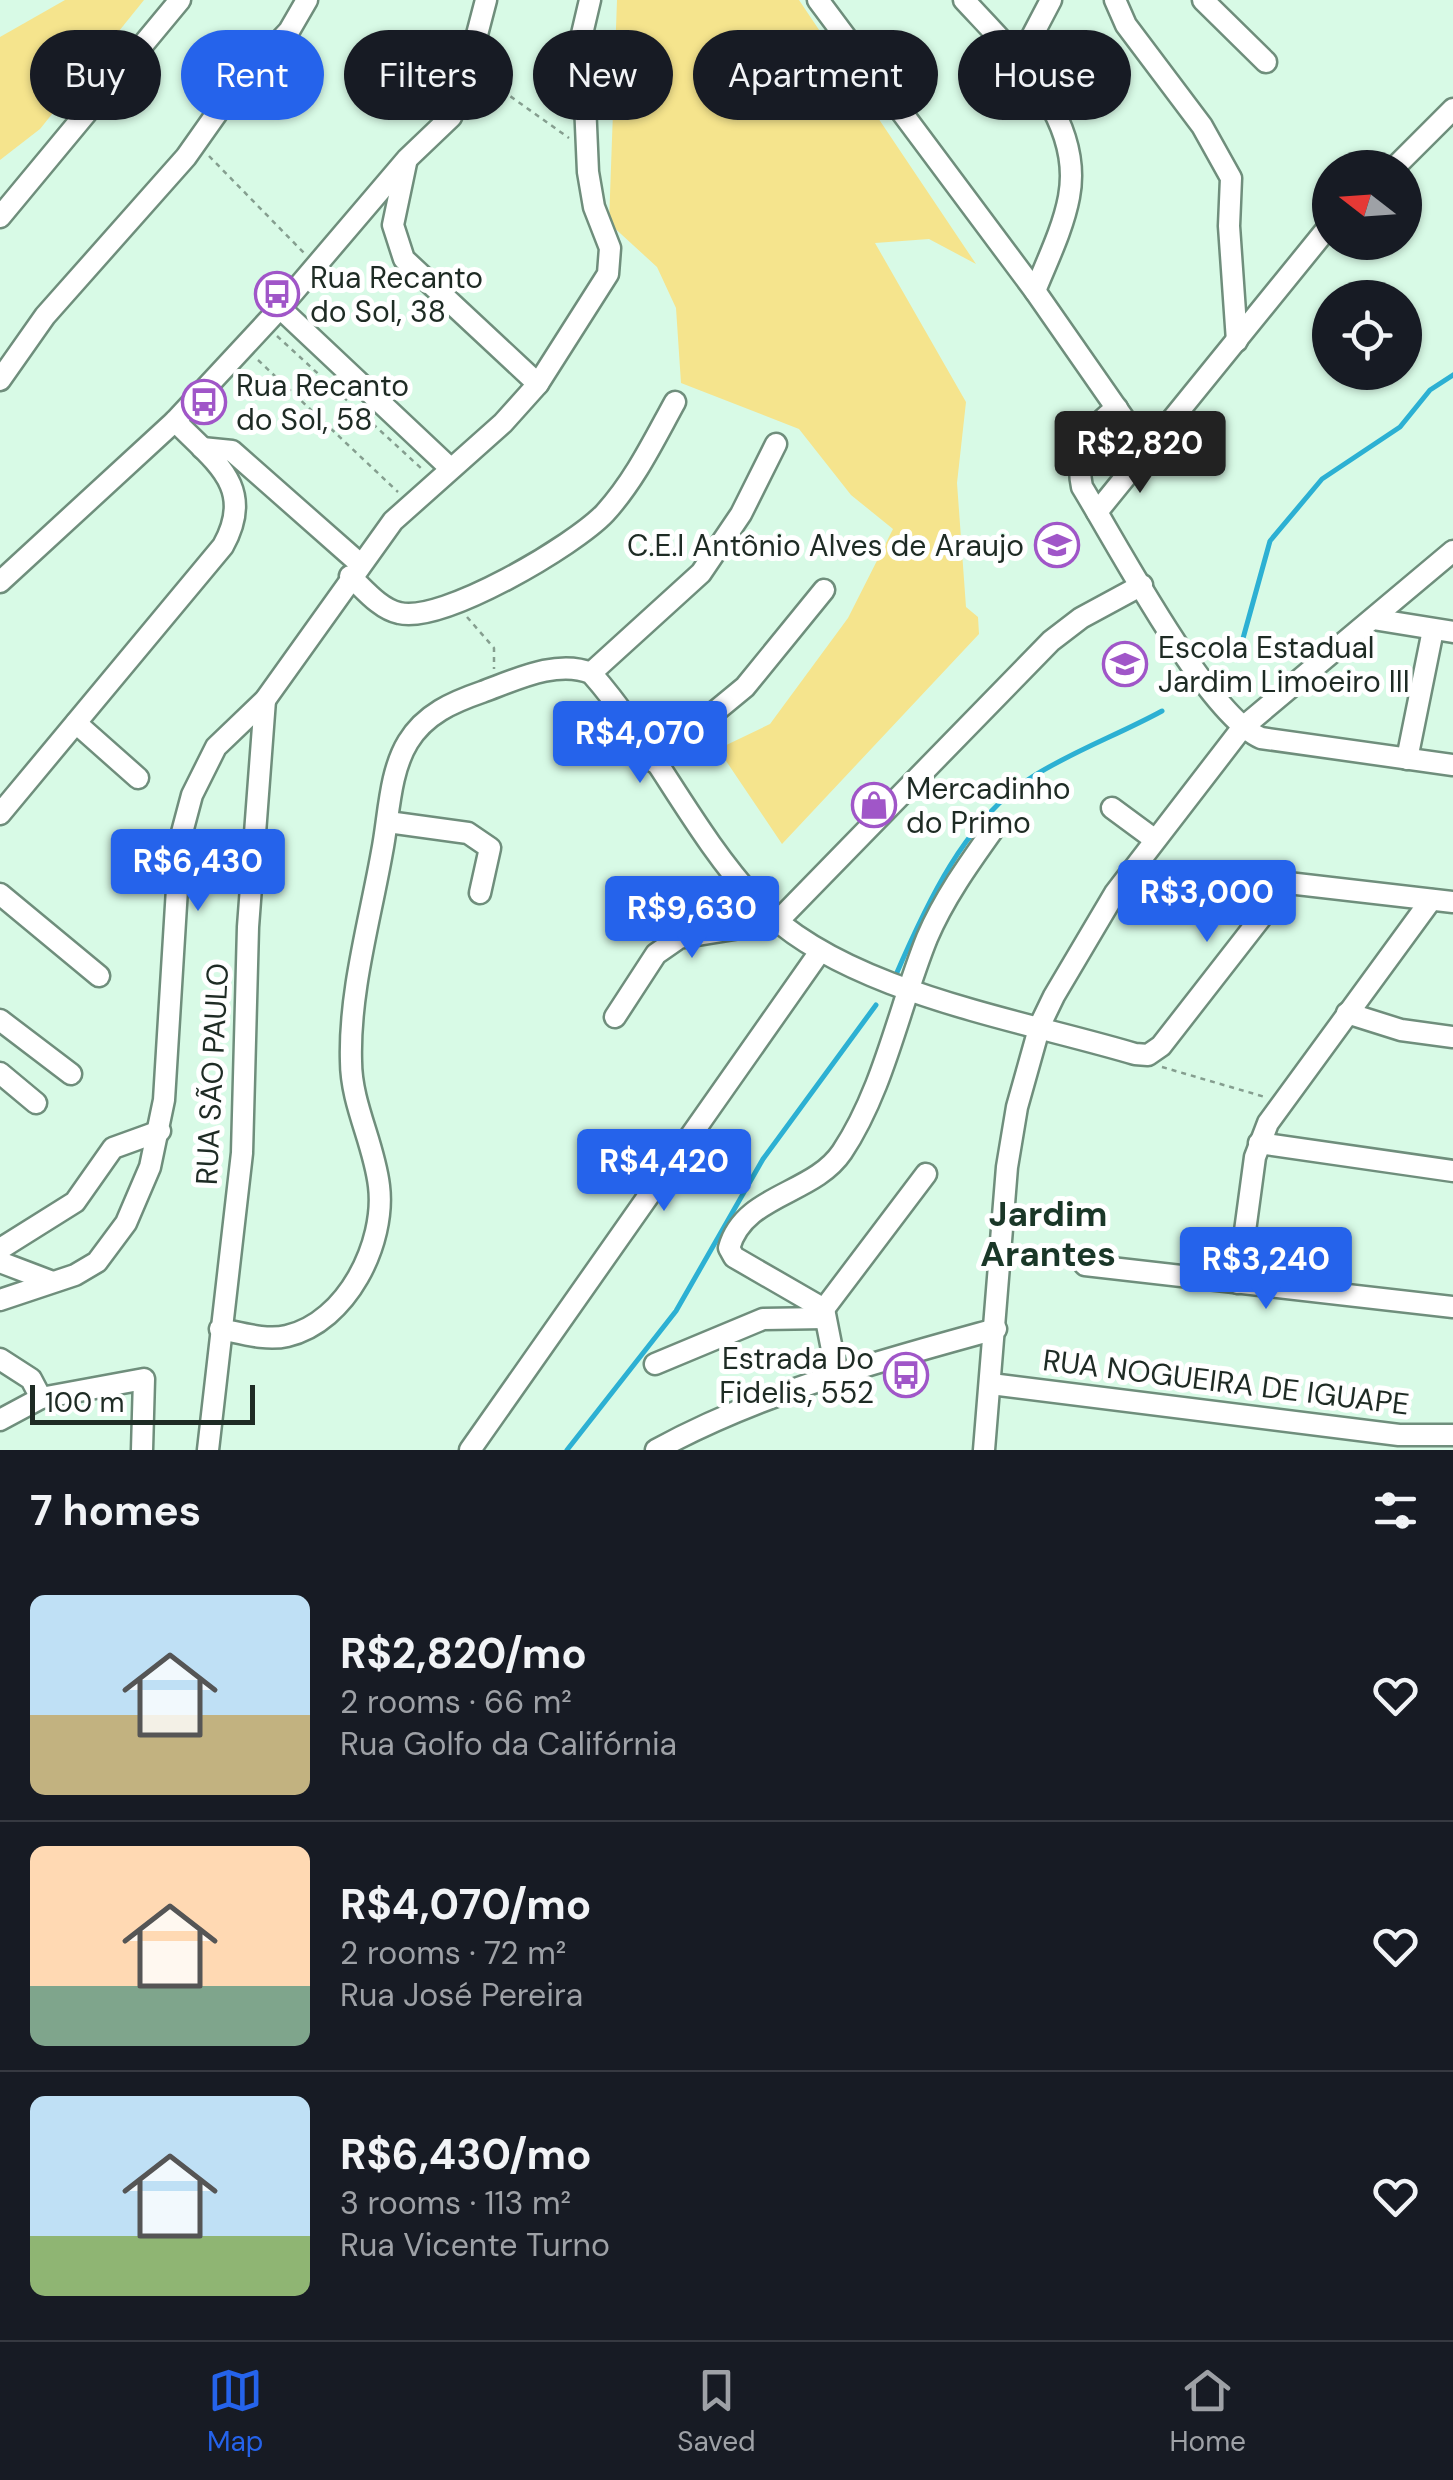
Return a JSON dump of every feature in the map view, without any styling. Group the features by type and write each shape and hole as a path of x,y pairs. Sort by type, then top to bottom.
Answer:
{"street":[{"path":"0,217 180,0"},
{"path":"0,380 45,316 196,144 234,89 289,31 307,0"},
{"path":"478,30 486,0"},
{"path":"0,1300 75,1274 111,1248 142,1188 160,1131 173,915 185,816 216,747 266,700 355,570 410,503 504,423 538,384 608,274 611,262 590,193 587,150 582,34 590,0"},
{"path":"818,0 1035,292 1145,449"},
{"path":"964,0 991,30"},
{"path":"1036,30 1052,0"},
{"path":"1115,0 1126,24 1202,126 1231,178 1230,226 1238,341"},
{"path":"1203,0 1266,62"},
{"path":"1412,150 1453,108"},
{"path":"0,582 175,421 280,308 407,159 447,120"},
{"path":"1035,292 1066,209 1072,161 1058,120"},
{"path":"407,159 393,225 404,260 538,384"},
{"path":"1097,512 1312,248"},
{"path":"280,308 442,474"},
{"path":"202,448 232,452 398,613 452,604 585,531 643,462 675,402"},
{"path":"1118,408 1096,426 1079,456 1082,487 1192,662 1242,728 1261,738 1453,765"},
{"path":"0,814 223,546 235,524 239,508 234,490 175,421"},
{"path":"591,673 701,574 741,514 776,444"},
{"path":"984,1450 1006,1168 1040,1025 1076,954 1154,839 1242,728 1453,551"},
{"path":"615,1017 665,945 679,938 777,922 1051,642 1081,618 1142,585"},
{"path":"654,762 745,687 824,590"},
{"path":"1373,619 1443,631 1407,759"},
{"path":"220,1329 288,1336 318,1322 344,1299 368,1254 379,1218 380,1189 352,1086 350,1058 354,1009 388,822 408,742 450,704 488,690 564,667 591,673 707,839 777,922 819,954 904,988 1148,1055 1161,1046 1288,883 1442,901"},
{"name":"RUA SÃO PAULO","path":"208,1450 242,1154 248,927 266,700"},
{"path":"76,723 138,778"},
{"path":"1112,808 1154,839"},
{"path":"388,822 479,836 490,848 480,894"},
{"path":"837,1375 824,1314 734,1257 729,1248 731,1240 755,1210 817,1179 842,1153 859,1122 904,988 943,906 995,827"},
{"path":"0,894 98,976"},
{"path":"1238,1284 1259,1143 1280,1102 1442,901"},
{"path":"470,1450 819,954"},
{"path":"1348,1013 1401,1030 1453,1036"},
{"path":"0,1020 70,1074"},
{"path":"0,1073 36,1103"},
{"path":"0,1249 75,1202 114,1148 160,1131"},
{"path":"1259,1143 1453,1171"},
{"path":"655,1364 763,1319 824,1314 926,1174"},
{"path":"0,1262 50,1281"},
{"path":"1086,1265 1453,1308"},
{"path":"656,1450 736,1410 837,1375 996,1329"},
{"path":"0,1358 31,1379 41,1398"},
{"path":"0,1420 41,1398 144,1379 147,1387 142,1450"},
{"name":"RUA NOGUEIRA DE IGUAPE","path":"991,1384 1398,1435 1453,1435"}],"path":[{"path":"513,98 587,150"},
{"path":"196,144 317,266"},
{"path":"265,324 442,474"},
{"path":"244,347 410,503"},
{"path":"452,604 494,648 488,690"},
{"path":"1148,1055 1162,1067 1280,1102"}],"shaded area":[{"path":"65,0 144,0 120,30 30,30 30,120 47,120 0,160 0,37"},
{"path":"617,0 799,0 819,30 693,30 693,120 879,120 976,264 929,239 875,243 966,402 957,483 966,607 978,617 979,634 782,844 718,749 770,724 848,618 893,529 851,495 799,429 681,383 676,308 657,267 609,223 613,120 673,120 673,30 616,30"}],"waterway":[{"path":"1237,660 1270,541 1322,479 1400,427 1430,390 1453,375"},
{"path":"895,977 950,866 986,817 1008,795 1064,759 1162,711"},
{"path":"567,1450 676,1311 763,1159 876,1005"}],"place":[{"name":"Rua Recanto do Sol, 38","path":"277,294"},
{"name":"Rua Recanto do Sol, 58","path":"204,402"},
{"name":"C.E.I Antônio Alves de Araujo","path":"1057,545"},
{"name":"Escola Estadual Jardim Limoeiro III","path":"1125,664"},
{"name":"Mercadinho do Primo","path":"874,805"},
{"name":"Estrada Do Fidelis, 552","path":"906,1375"}],"district":[{"name":"Jardim Arantes","path":"1048,1234"}]}
